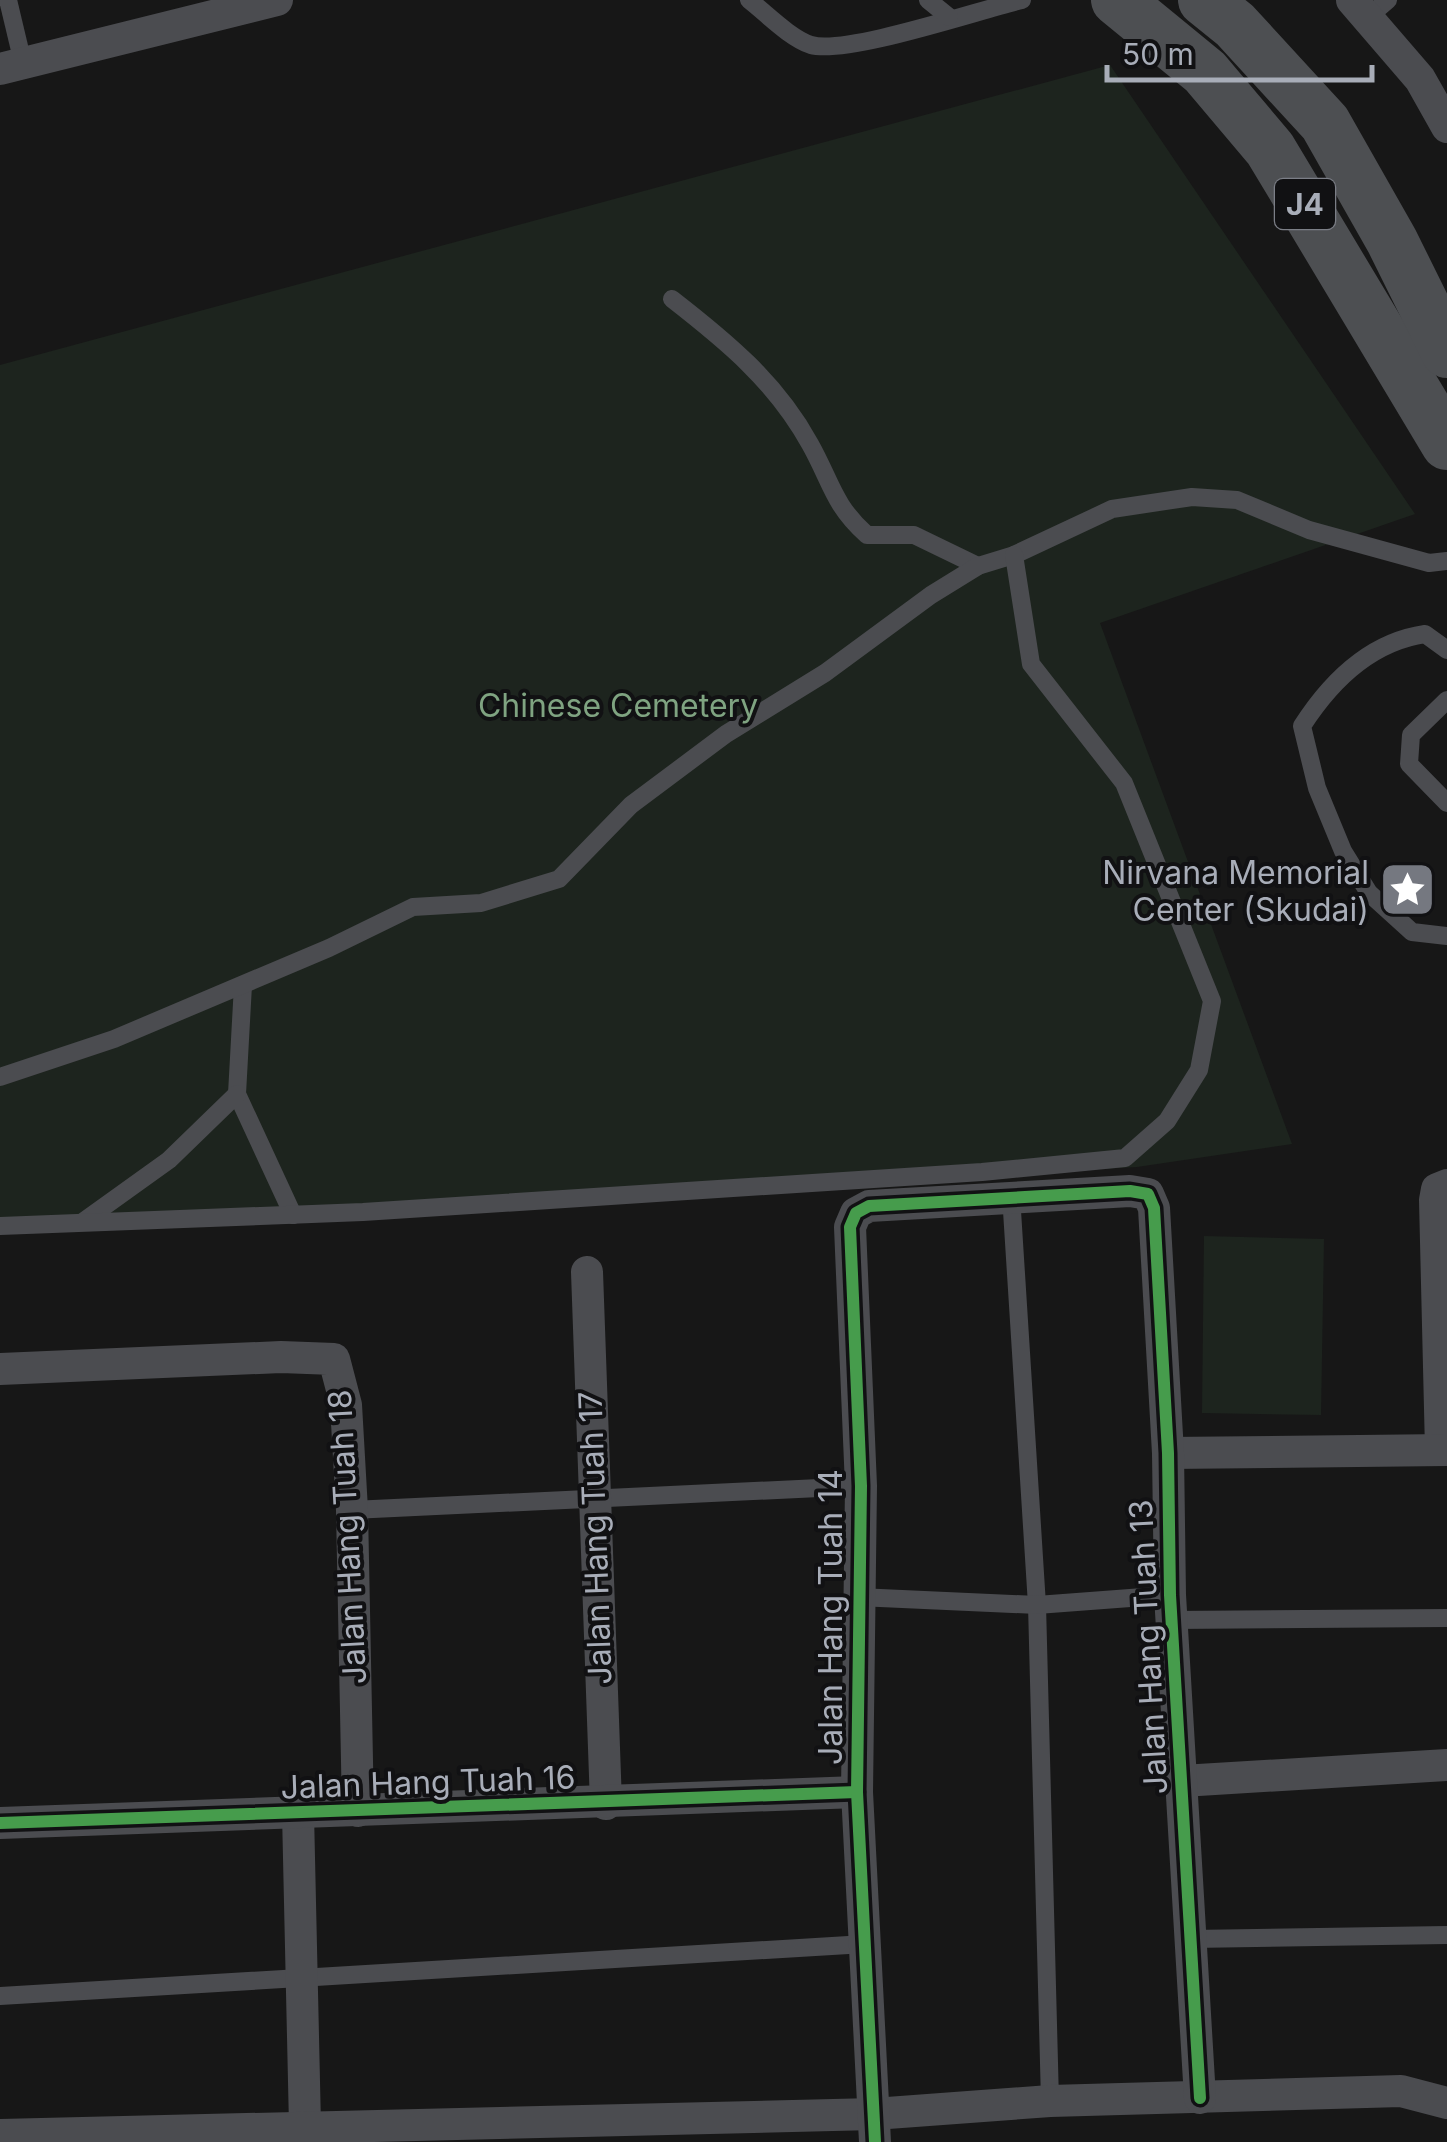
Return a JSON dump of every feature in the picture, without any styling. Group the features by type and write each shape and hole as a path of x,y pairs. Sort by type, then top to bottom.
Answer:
{"main road":[{"name":"J4","path":"1117,0 1205,72 1270,149 1447,444"},
{"name":"J4","path":"1204,0 1235,26 1325,124 1392,241 1447,352"}],"street":[{"path":"11,66 277,0"},
{"path":"1369,6 1447,127"},
{"path":"1168,1453 1444,1450 1435,1200 1437,1189 1447,1185"},
{"name":"Jalan Hang Tuah 13","path":"1012,1195 1148,1194 1154,1208 1168,1453 1171,1607 1200,2098"},
{"name":"Jalan Hang Tuah 14","path":"874,2128 856,1792 860,1486 850,1227 856,1213 869,1206 1012,1195"},
{"name":"Jalan Hang Tuah 17","path":"587,1272 592,1499 606,1804"},
{"name":"Jalan Hang Tuah 18","path":"0,1369 281,1357 334,1359 346,1405 352,1510 358,1811"},
{"path":"1182,1781 1447,1765"},
{"name":"Jalan Hang Tuah 16","path":"0,1823 856,1792"},
{"path":"298,1813 305,2126"},
{"path":"0,2135 305,2126 874,2128 1050,2101 1401,2091 1447,2103"}],"lane":[{"path":"8,0 11,66"},
{"path":"748,0 806,44 822,47 862,41 1022,0"},
{"path":"928,0 949,17"},
{"path":"672,299 746,357 776,393 810,444 840,512 867,535 914,535 978,566"},
{"path":"0,1077 114,1039 413,908 481,903 559,879 631,806 726,734 825,673 931,595 978,566 1014,556 1112,509 1192,497 1237,500 1310,530 1429,563 1447,562"},
{"path":"0,1226 292,1216 982,1172 1125,1158 1167,1121 1199,1070 1212,1001 1124,783 1031,664 1014,556"},
{"path":"1447,650 1425,634 1402,637 1365,657 1326,689 1302,726 1317,788 1343,851 1369,893 1412,932 1447,936"},
{"path":"1447,700 1411,735 1410,764 1447,803"},
{"path":"243,985 237,1094 292,1216"},
{"path":"83,1222 169,1160 237,1094"},
{"path":"1012,1195 1036,1605 1050,2101"},
{"path":"352,1510 860,1486"},
{"path":"858,1597 1447,1618"},
{"path":"1191,1939 1447,1935"},
{"path":"0,1996 865,1944"}],"green space":[{"name":"Chinese Cemetery","path":"1110,65 1415,514 1100,623 1292,1144 1137,1167 0,1231 0,365"},
{"path":"1204,1236 1324,1239 1321,1415 1202,1413"}],"cycle path":[{"path":"875,2142 857,1792 861,1486 850,1227 856,1213 869,1206 1130,1191 1148,1194 1154,1208 1168,1453 1170,1595 1200,2098"},
{"path":"0,1823 857,1792"}],"place":[{"name":"Nirvana Memorial Center (Skudai)","path":"1408,890"}]}
